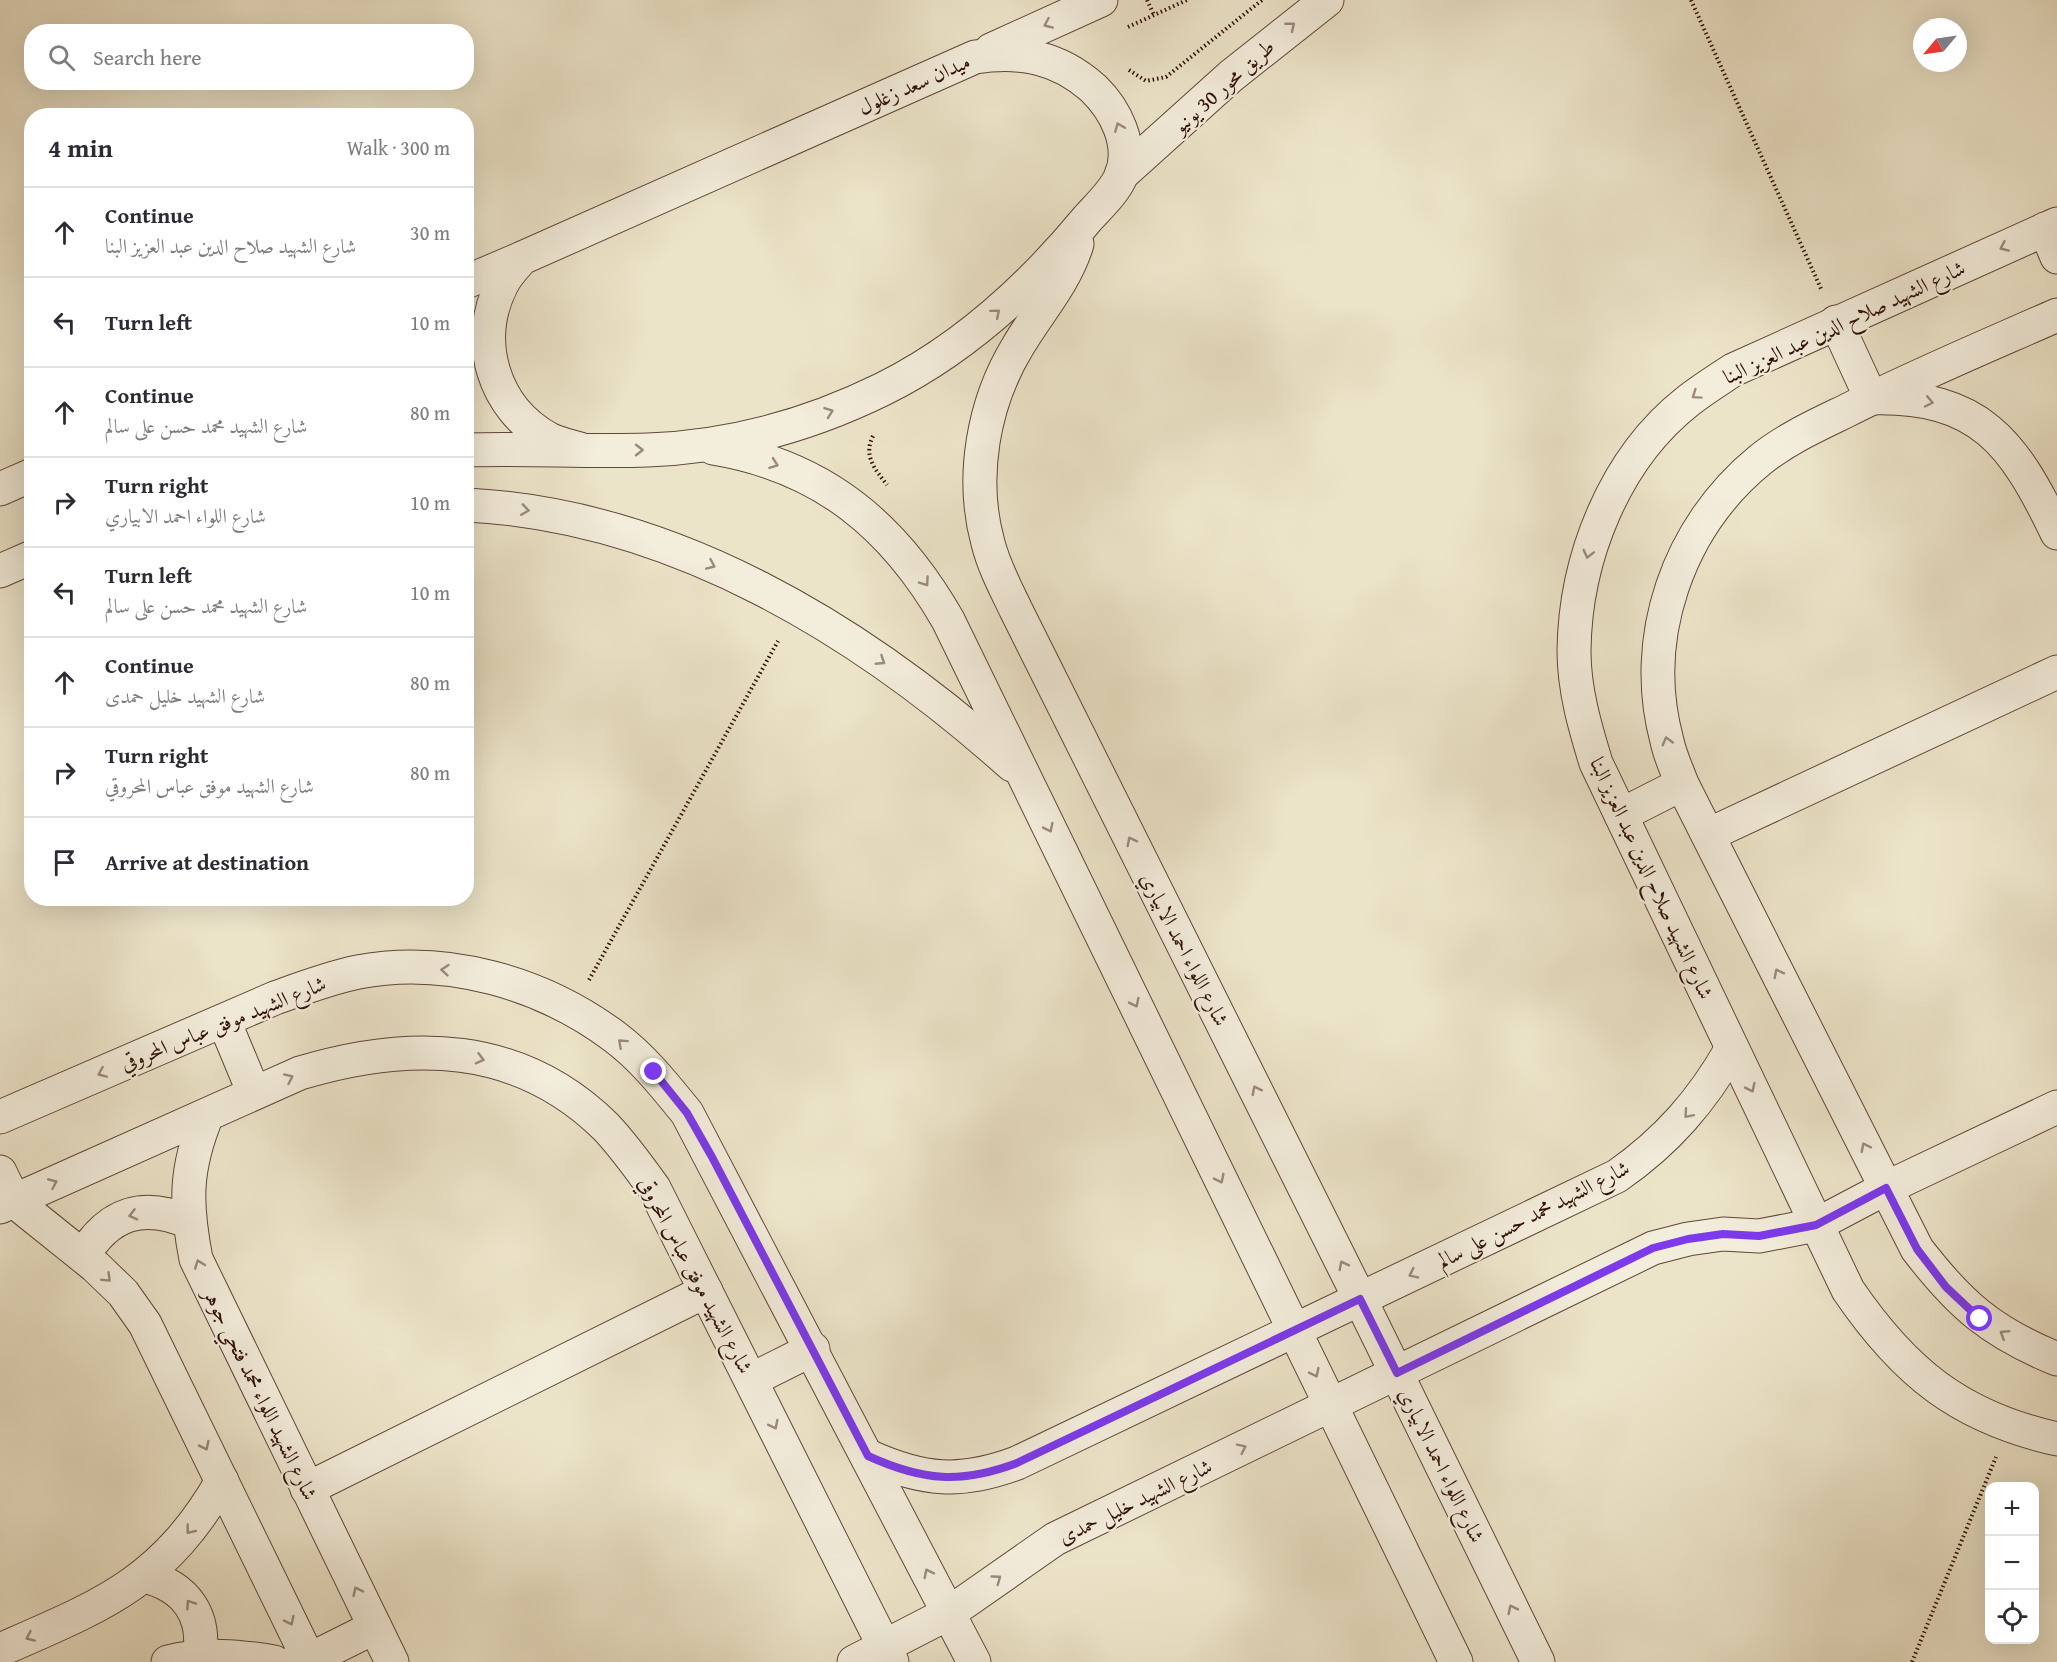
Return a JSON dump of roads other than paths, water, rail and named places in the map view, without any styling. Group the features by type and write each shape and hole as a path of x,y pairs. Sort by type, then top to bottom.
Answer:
{"street":[{"path":"975,57 1101,0"},
{"name":"طريق محور 30 يونيو","path":"1121,175 1231,76 1327,0"},
{"name":"ميدان سعد زغلول","path":"1002,52 1030,54 1056,63 1080,77 1101,96 1116,119 1126,144 1121,175 1083,225 1003,308 965,339 925,366 883,389 793,425 745,438 697,446 648,450 580,449 551,440 525,423 505,400 492,371 487,341 491,310 503,282 522,258 975,57 1002,52"},
{"name":"شارع اللواء احمد الابياري","path":"1083,225 1066,271 1006,366 992,399 981,450 981,507 988,543 1012,602 1538,1660"},
{"name":"شارع الشهيد صلاح الدين عبد العزيز البنا","path":"2053,237 1836,322 1733,370 1686,402 1647,442 1615,489 1592,540 1578,596 1574,652 1580,709 1596,764 1848,1290 1872,1326 1901,1359 1933,1387 1970,1408 2009,1425 2057,1439"},
{"path":"474,279 522,258"},
{"path":"2057,315 1871,398 1799,434 1761,459 1721,499 1700,525 1679,565 1665,608 1658,663 1659,697 1666,741 1682,784 1917,1249 1946,1287 1980,1319 2020,1344 2057,1359"},
{"path":"1836,322 1871,398"},
{"path":"1871,398 1905,397 1939,404 1970,417 1998,437 2020,462 2057,533"},
{"path":"697,446 736,452 783,467 811,479 846,500 905,554 928,586 948,620 1454,1660"},
{"path":"474,450 580,449"},
{"path":"0,489 24,478"},
{"path":"474,505 563,515 620,530 717,568 796,609 892,668 946,709 1023,776"},
{"path":"0,571 24,560"},
{"path":"1708,835 2057,672"},
{"path":"1620,815 1682,784"},
{"name":"شارع الشهيد موفق عباس المحروقي","path":"0,1117 317,982 360,972 404,968 448,969 491,977 533,990 573,1009 616,1037 654,1072 687,1113 813,1349 974,1662"},
{"path":"224,1021 254,1093"},
{"name":"شارع الشهيد محمد حسن على سالم","path":"1294,1331 1617,1176 1672,1133 1715,1078 1732,1048"},
{"name":"شارع الشهيد موفق عباس المحروقي","path":"5,1193 207,1115 300,1073 341,1060 395,1053 428,1052 471,1056 508,1066 544,1082 584,1108 606,1127 654,1188 889,1655"},
{"path":"1330,1405 1653,1248 1688,1239 1723,1234 1759,1236 1816,1225 1886,1188 2057,1107"},
{"name":"شارع الشهيد اللواء محمد فتحي جوهر","path":"207,1115 193,1149 188,1185 189,1222 196,1259 392,1662"},
{"path":"5,1193 123,1293 145,1324 222,1481 305,1661 375,1627"},
{"path":"82,1256 94,1238 109,1224 128,1215 148,1212 170,1214 189,1222"},
{"path":"307,1489 706,1291"},
{"path":"868,1456 897,1469 926,1477 957,1478 988,1474 1017,1463 1294,1331"},
{"path":"751,1380 813,1349"},
{"name":"شارع الشهيد خليل حمدى","path":"854,1662 889,1655 1055,1539 1330,1405"},
{"path":"0,1650 107,1602 144,1576 184,1538 205,1510 222,1481"},
{"path":"144,1576 167,1583 186,1597 201,1626 202,1642 184,1660"},
{"path":"184,1660 247,1657 274,1662"}]}
